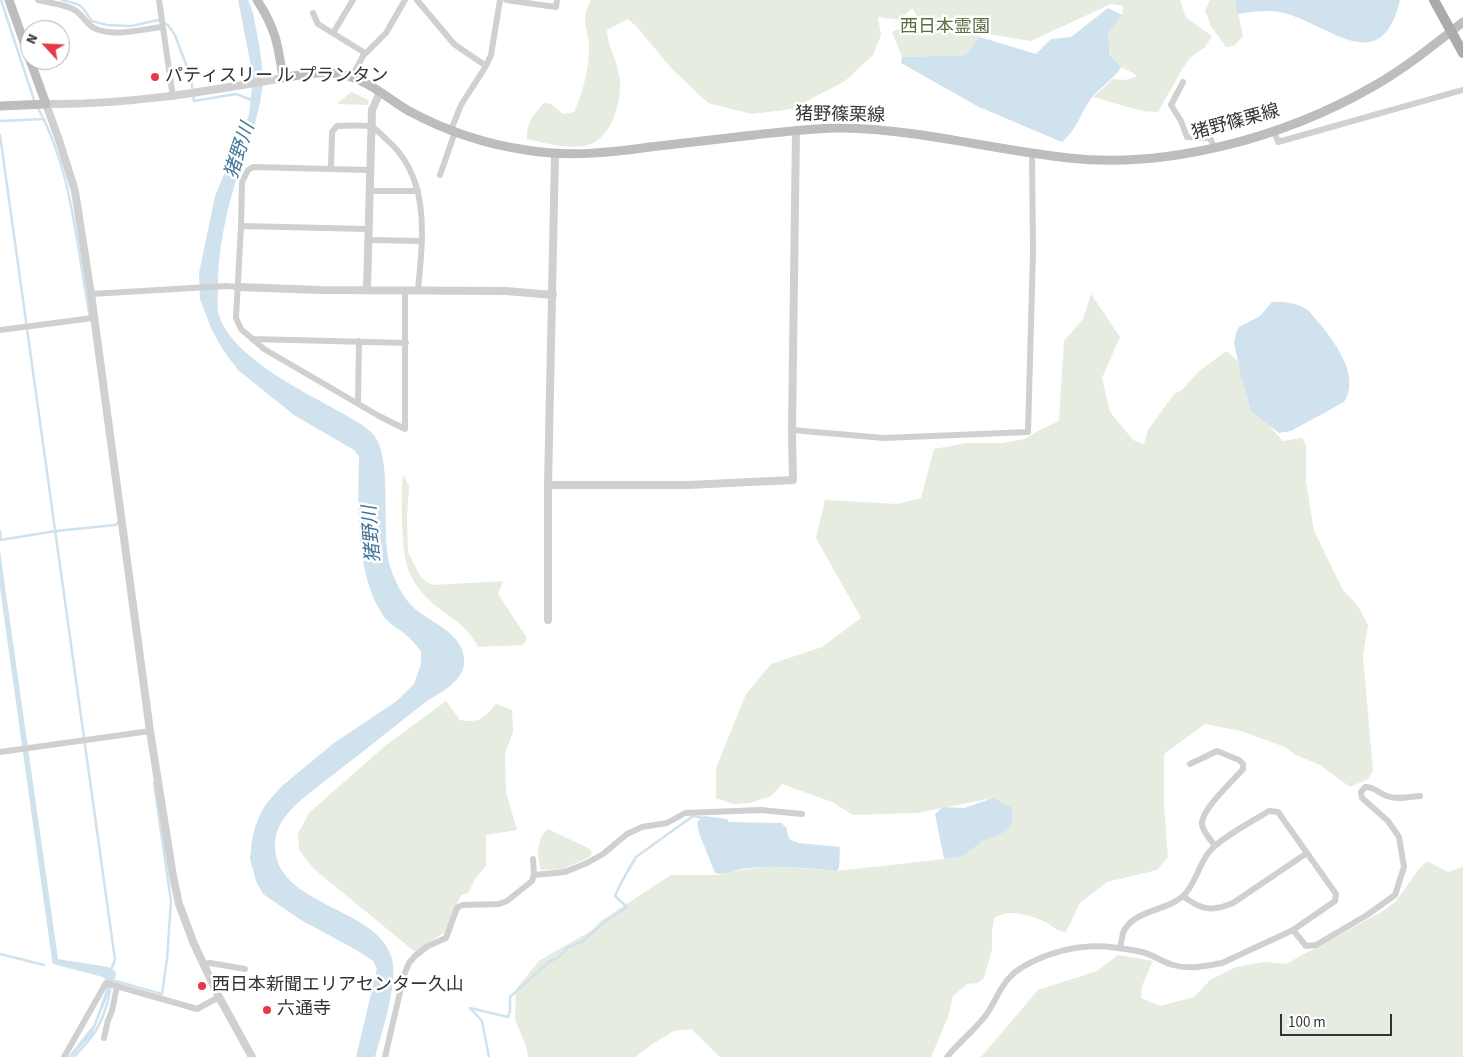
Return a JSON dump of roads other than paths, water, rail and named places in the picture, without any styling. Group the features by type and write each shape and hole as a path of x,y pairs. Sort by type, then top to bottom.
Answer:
{"main road":[{"path":"10,0 20,30"},
{"path":"257,0 268,16 277,40 283,78"},
{"path":"1434,0 1463,52"},
{"name":"猪野篠栗線","path":"283,78 320,72 352,77 366,83 410,111 453,131 500,145 555,154 605,153 796,130 840,128 945,139 1032,153 1106,161 1148,159 1234,143 1317,115 1375,86 1463,22"},
{"path":"0,106 46,104 34,70"}],"street":[{"path":"38,0 73,9 88,24 100,30 120,32 163,27"},
{"path":"159,0 173,97"},
{"path":"333,33 353,0"},
{"path":"352,77 365,53 386,33 405,0"},
{"path":"417,0 454,44 486,66"},
{"path":"440,175 460,105 486,66 490,55 500,0"},
{"path":"506,0 556,7 557,0"},
{"path":"313,13 318,24 365,53"},
{"path":"252,1057 219,997 179,904 150,731 91,294 75,191 46,104 74,104 173,97 283,78"},
{"path":"1183,82 1171,105 1181,121 1187,137 1210,138 1214,147"},
{"path":"1274,131 1278,142 1463,90"},
{"path":"367,289 372,110 380,92"},
{"path":"331,169 332,132 337,126 371,127 398,149 412,170 418,192 422,241 418,290"},
{"path":"548,485 688,485 793,480 796,130"},
{"path":"792,430 884,438 1028,432 1033,279 1032,153"},
{"path":"548,620 548,485 555,154"},
{"path":"370,170 253,167 248,170 242,182 236,318 241,328 264,349 394,424 406,429 405,290"},
{"path":"369,191 418,192"},
{"path":"241,226 368,229"},
{"path":"368,240 422,241"},
{"path":"91,294 226,286 320,290 506,291 553,295"},
{"path":"0,330 94,318"},
{"path":"252,339 406,343"},
{"path":"358,403 359,341"},
{"path":"0,752 150,731"},
{"path":"1190,764 1217,751 1239,760 1243,764 1243,769 1210,805 1202,822 1202,827 1215,846"},
{"path":"1293,930 1306,946 1316,945 1367,915 1395,895 1404,868 1399,837 1388,821 1362,798 1361,792 1365,787 1372,787 1386,796 1398,798 1420,796"},
{"path":"534,875 565,872 602,854 627,834 642,827 667,823 685,813 761,810 802,814"},
{"path":"947,1057 986,1015 1011,974 1054,952 1071,947 1120,948 1145,953 1184,968 1222,963 1293,930 1335,901 1336,894 1278,812 1269,811 1215,846 1202,862 1192,884 1183,896 1168,906 1131,921 1124,932 1120,948"},
{"path":"1183,896 1194,904 1209,909 1221,908 1233,903 1307,853"},
{"path":"385,1057 404,975 414,956 428,946 446,938 457,908 462,905 499,904 507,901 532,881 534,875 533,859"},
{"path":"204,964 210,963 245,969"},
{"path":"64,1057 106,983 197,1009 219,997"},
{"path":"104,1038 112,1011 115,985"}],"water":[{"name":"猪野川","path":"238,0 248,0 252,9 260,51 263,84 257,116 234,187 225,223 219,260 218,311 224,327 236,343 252,358 270,372 344,414 372,433 379,444 383,459 386,537 393,574 400,590 410,604 445,629 458,642 464,659 462,672 451,685 427,701 306,796 285,817 276,837 275,844 279,865 291,881 308,894 368,928 383,941 392,959 393,982 391,995 375,1057 356,1057 377,969 373,961 301,920 263,894 256,881 250,859 255,827 266,804 282,786 334,743 398,700 414,684 421,664 421,651 407,636 384,617 373,597 367,578 360,538 359,457 354,450 294,415 238,370 223,350 211,328 200,299 199,273 215,196 249,115 253,76"},
{"path":"1235,0 1400,0 1392,24 1381,37 1368,42 1353,41 1284,13 1266,11 1237,14"},
{"path":"1108,8 1122,15 1108,34 1110,55 1121,68 1093,96 1071,132 1062,142 979,107 901,63 902,57 965,55 980,37 1036,54 1051,39 1071,37"},
{"path":"1272,302 1294,304 1310,312 1332,340 1344,360 1350,382 1344,402 1291,431 1279,433 1251,411 1234,343 1239,327 1260,316"},
{"path":"0,551 58,959 108,967 115,971 116,975 93,1033 72,1057 68,1057 94,1024 107,987 107,981 103,977 53,964 52,960 0,588"},
{"path":"993,798 1012,808 1012,824 1002,833 983,841 963,856 944,859 935,814 943,807 964,808"},
{"path":"704,816 727,819 729,822 781,823 786,827 789,839 799,843 840,847 839,868 837,871 766,867 742,869 721,874 715,873 699,833 697,822"}],"waterway":[{"path":"1,0 35,103"},
{"path":"62,0 77,4 82,7 92,21 107,25 131,26 158,20 168,25 175,35 191,78 194,101 236,94 252,100"},
{"path":"38,108 50,132 66,184 90,317"},
{"path":"0,121 44,119"},
{"path":"0,135 115,960 110,972"},
{"path":"0,540 56,531 115,525 119,522"},
{"path":"0,531 1,539"},
{"path":"112,980 162,994 167,959 171,901 154,783"},
{"path":"470,1008 508,1017 510,997 550,961 558,958 567,948 583,941 603,923 627,907 615,896 636,857 693,816 703,818"},
{"path":"0,954 44,965"},
{"path":"74,1057 97,1028 103,1016 110,986"},
{"path":"471,1009 482,1021 489,1057"}],"place":[{"name":"パティスリー ル プランタン","path":"155,77"},
{"name":"西日本新聞エリアセンター久山","path":"202,986"},
{"name":"六通寺","path":"267,1010"}],"park label":[{"name":"西日本霊園","path":"945,28"}]}
